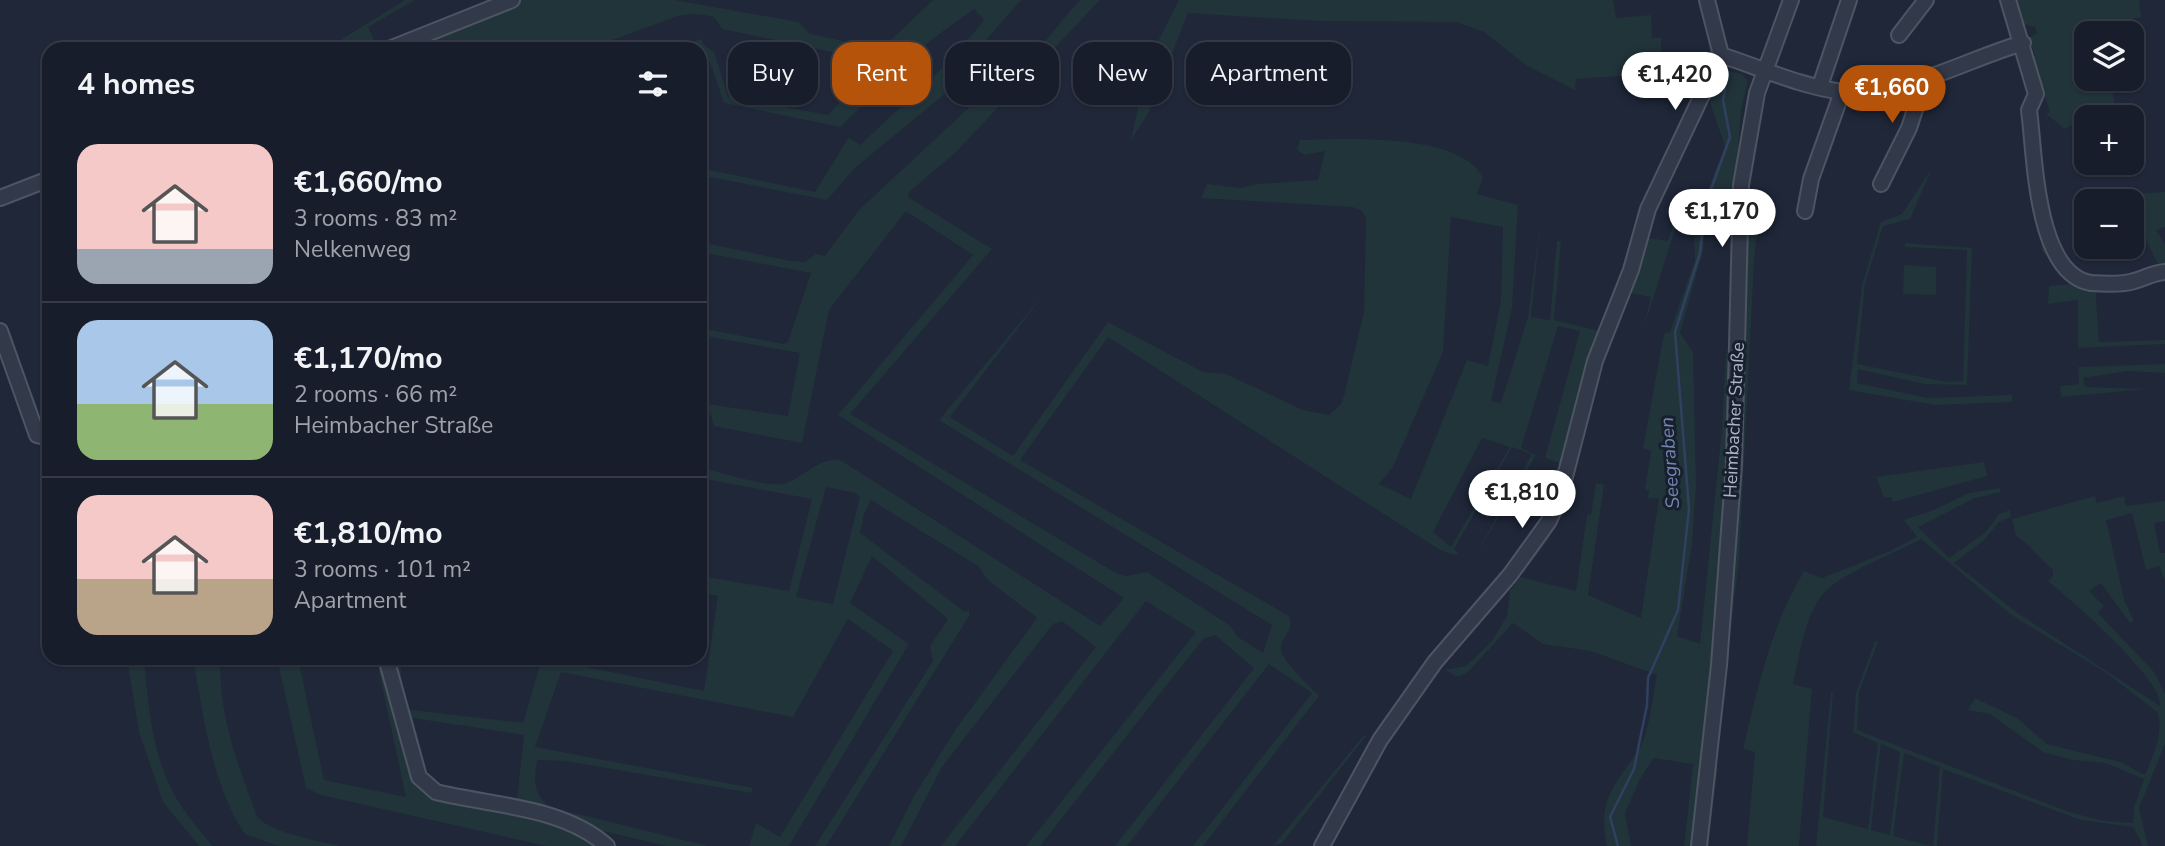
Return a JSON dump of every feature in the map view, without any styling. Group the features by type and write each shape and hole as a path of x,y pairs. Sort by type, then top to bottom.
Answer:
{"street":[{"path":"407,42 512,0"},
{"path":"1322,846 1380,740 1435,662 1510,575 1549,522 1560,496 1595,361 1661,182 1721,55 1707,0"},
{"name":"Heimbacher Straße","path":"1699,846 1719,665 1734,464 1741,185 1752,113 1764,69 1791,0"},
{"path":"1820,86 1849,0"},
{"path":"1899,35 1926,0"},
{"path":"2008,0 2023,43 2036,94 2029,110 2049,240 2072,274 2084,281 2132,282 2165,272"},
{"path":"1721,55 1842,92 1865,92 1926,76 2023,43"},
{"path":"1881,184 1909,128 1926,76"},
{"path":"1805,211 1811,179 1842,92"},
{"path":"0,198 42,182"},
{"path":"0,331 37,435 42,436"},
{"path":"388,665 419,776 425,784 436,792 523,809 569,822 607,846"}],"shaded area":[{"path":"405,0 415,0 368,27 375,42 337,42"},
{"path":"512,0 675,0 798,22 810,34 848,42 832,42 832,52 818,49 818,42 785,42 722,29 714,17 692,14 678,16 607,42 407,42"},
{"path":"933,0 1021,0 984,42 966,42 984,20 974,9 931,40 886,42"},
{"path":"1080,0 1100,0 1059,43 1044,42"},
{"path":"1179,0 1613,0 1616,18 1651,15 1652,38 1661,38 1661,73 1576,79 1575,90 1527,66 1484,32 1457,22 1319,21 1188,13 1172,54 1172,42 1158,42"},
{"path":"2013,0 2139,0 2141,17 2120,21 2074,21 2074,91 2112,91 2115,105 2074,105 2074,124 2065,129 2046,114 2050,112 2031,58 2035,55 2029,38 2037,33 2035,27 2023,24"},
{"path":"707,47 714,52 728,104 724,103 710,62 707,60"},
{"path":"945,65 945,93 855,168 827,200 707,176 707,169 815,192 849,137 860,145 903,105 931,105 931,78"},
{"path":"1723,70 1742,74 1748,81 1741,110 1732,225 1705,223 1703,251 1680,333 1693,352 1696,485 1692,544 1677,636 1700,644 1722,429 1726,354 1741,355 1746,206 1760,208 1754,261 1739,562 1713,766 1718,767 1708,846 1684,846 1693,764 1654,758 1640,779 1625,813 1631,846 1607,846 1604,816 1606,804 1642,742 1657,675 1591,651 1543,644 1513,623 1468,672 1458,677 1445,670 1466,666 1492,641 1507,616 1510,591 1520,578 1510,575 1501,585 1495,582 1534,526 1562,464 1545,458 1580,331 1558,326 1521,448 1536,455 1471,563 1532,454 1512,447 1454,549 1458,553 1455,555 1440,550 1108,337 1020,460 1289,616 1290,625 1282,643 1282,652 1290,665 1319,696 1203,846 1193,846 1312,693 1269,664 1127,846 1115,846 1254,668 1215,635 1203,639 1040,846 1026,846 1196,632 1146,601 955,846 941,846 1096,647 1062,621 1053,624 942,767 901,846 889,846 914,796 956,729 1037,618 988,580 978,566 871,500 864,514 860,533 965,612 969,610 969,616 826,846 815,846 933,661 930,646 948,619 872,556 850,603 909,644 789,846 749,846 756,823 780,837 893,651 848,619 793,717 561,672 535,747 753,788 751,793 566,761 537,760 536,786 544,802 549,807 708,846 666,846 590,828 606,846 546,846 321,795 306,788 279,665 299,665 324,780 406,797 378,665 401,665 404,709 523,723 540,665 577,665 704,691 718,596 707,594 707,577 789,591 812,499 707,479 707,469 745,479 779,484 793,480 821,463 842,461 1100,626 1124,598 838,415 973,255 906,211 829,310 802,443 714,426 711,415 707,414 707,404 788,416 800,353 707,336 707,329 784,344 788,342 811,273 707,253 707,243 805,262 816,254 825,256 859,210 972,105 1000,105 955,153 909,192 908,197 992,249 850,414 1116,573 1126,576 1147,572 1229,625 1238,637 1263,653 1272,625 939,420 1048,289 950,417 1013,456 1108,322 1203,372 1226,374 1303,410 1329,415 1341,404 1364,312 1366,218 1361,210 1352,207 1201,198 1207,184 1241,188 1258,184 1318,180 1325,151 1305,155 1297,150 1300,140 1372,139 1427,145 1471,163 1483,178 1477,194 1518,205 1512,308 1491,401 1501,403 1528,317 1541,217 1531,317 1550,320 1557,241 1561,241 1554,320 1600,331 1637,236 1668,241 1675,219 1678,220 1643,330 1651,297 1626,292 1599,362 1566,501 1549,539 1520,577 1576,591 1587,515 1591,515 1596,483 1604,485 1588,595 1641,618 1659,499 1648,498 1649,490 1645,490 1651,451 1643,448 1664,334 1670,332 1695,260 1694,226 1725,146 1708,97 1719,72","holes":["1451,217 1503,227 1501,300 1488,366 1467,360 1411,499 1379,484 1393,467 1443,352","1482,438 1510,447 1451,547 1433,532","826,487 855,493 860,497 833,604 796,597","413,718 524,735 516,810 436,794 429,782"]},
{"path":"734,105 772,105 828,115 837,105 863,105 840,127"},
{"path":"1139,105 1152,105 1149,112 1131,140"},
{"path":"1932,168 1910,219 1883,226 1865,284 1857,364 1947,382 1963,381 1967,250 1905,247 1905,243 1972,248 1967,385 1924,384 1858,369 1857,383 1928,398 2012,395 2012,402 1935,405 1849,390 1862,285 1881,222 1902,214"},
{"path":"2165,192 2165,227 2156,230 2165,244 2165,272 2162,272 2144,235 2144,193"},
{"path":"2036,207 2053,251 2095,283 2099,342 2165,340 2165,344 2078,348 2078,300 2048,304 2049,286 2071,284 2042,251"},
{"path":"1904,265 1936,267 1936,295 1903,294"},
{"path":"2165,364 2165,373 2127,371 2083,378 2085,387 2147,389 2061,397 2060,386 2079,384 2078,367"},
{"path":"1984,462 1987,476 1893,502 1891,497 1884,498 1876,477"},
{"path":"2000,488 2001,492 1975,498 1918,527 1949,558 1986,532 1999,514 2010,510 2011,517 1999,522 1984,540 1954,563 2019,614 2160,706 2148,678 2132,660 2094,621 2048,581 2053,576 2053,570 2016,536 2012,519 2095,496 2097,503 2124,496 2126,506 2165,501 2165,521 2154,523 2160,553 2165,553 2165,581 2159,566 2146,570 2132,513 2106,520 2124,599 2134,621 2130,623 2101,583 2089,591 2104,606 2098,613 2154,672 2165,694 2165,744 2139,808 2148,846 2143,846 2133,827 2081,820 1943,769 1937,846 1933,846 1940,767 1904,753 1893,836 1931,846 1816,846 1831,693 1823,817 1868,829 1878,743 1853,732 1856,693 1875,641 1878,642 1859,692 1857,730 2069,812 2104,821 2133,823 2134,807 2144,779 2106,763 2072,760 2043,752 1990,714 1968,710 1975,698 2017,718 2047,744 2120,762 2145,775 2159,735 2157,712 2105,672 2010,614 1921,539 1844,578 1825,592 1818,601 1807,623 1793,684 1812,689 1799,846 1747,846 1755,752 1743,749 1774,635 1804,571 1822,578 1890,551 1917,537 1904,520 1934,510 1969,493","holes":["1881,744 1900,752 1890,835 1871,830"]},
{"path":"128,665 145,665 152,728 167,778 182,808 213,846 199,846 163,802 139,732"},
{"path":"194,665 230,665 220,667 227,725 257,816 263,822 283,831 341,846 279,846 245,834 224,794 205,725"},
{"path":"1364,735 1366,736 1282,843 1273,846"}],"waterway":[{"name":"Seegraben","path":"1618,846 1610,817 1634,769 1647,705 1648,678 1678,610 1689,509 1675,332 1700,253 1705,206 1730,137 1723,100 1728,73"}]}
